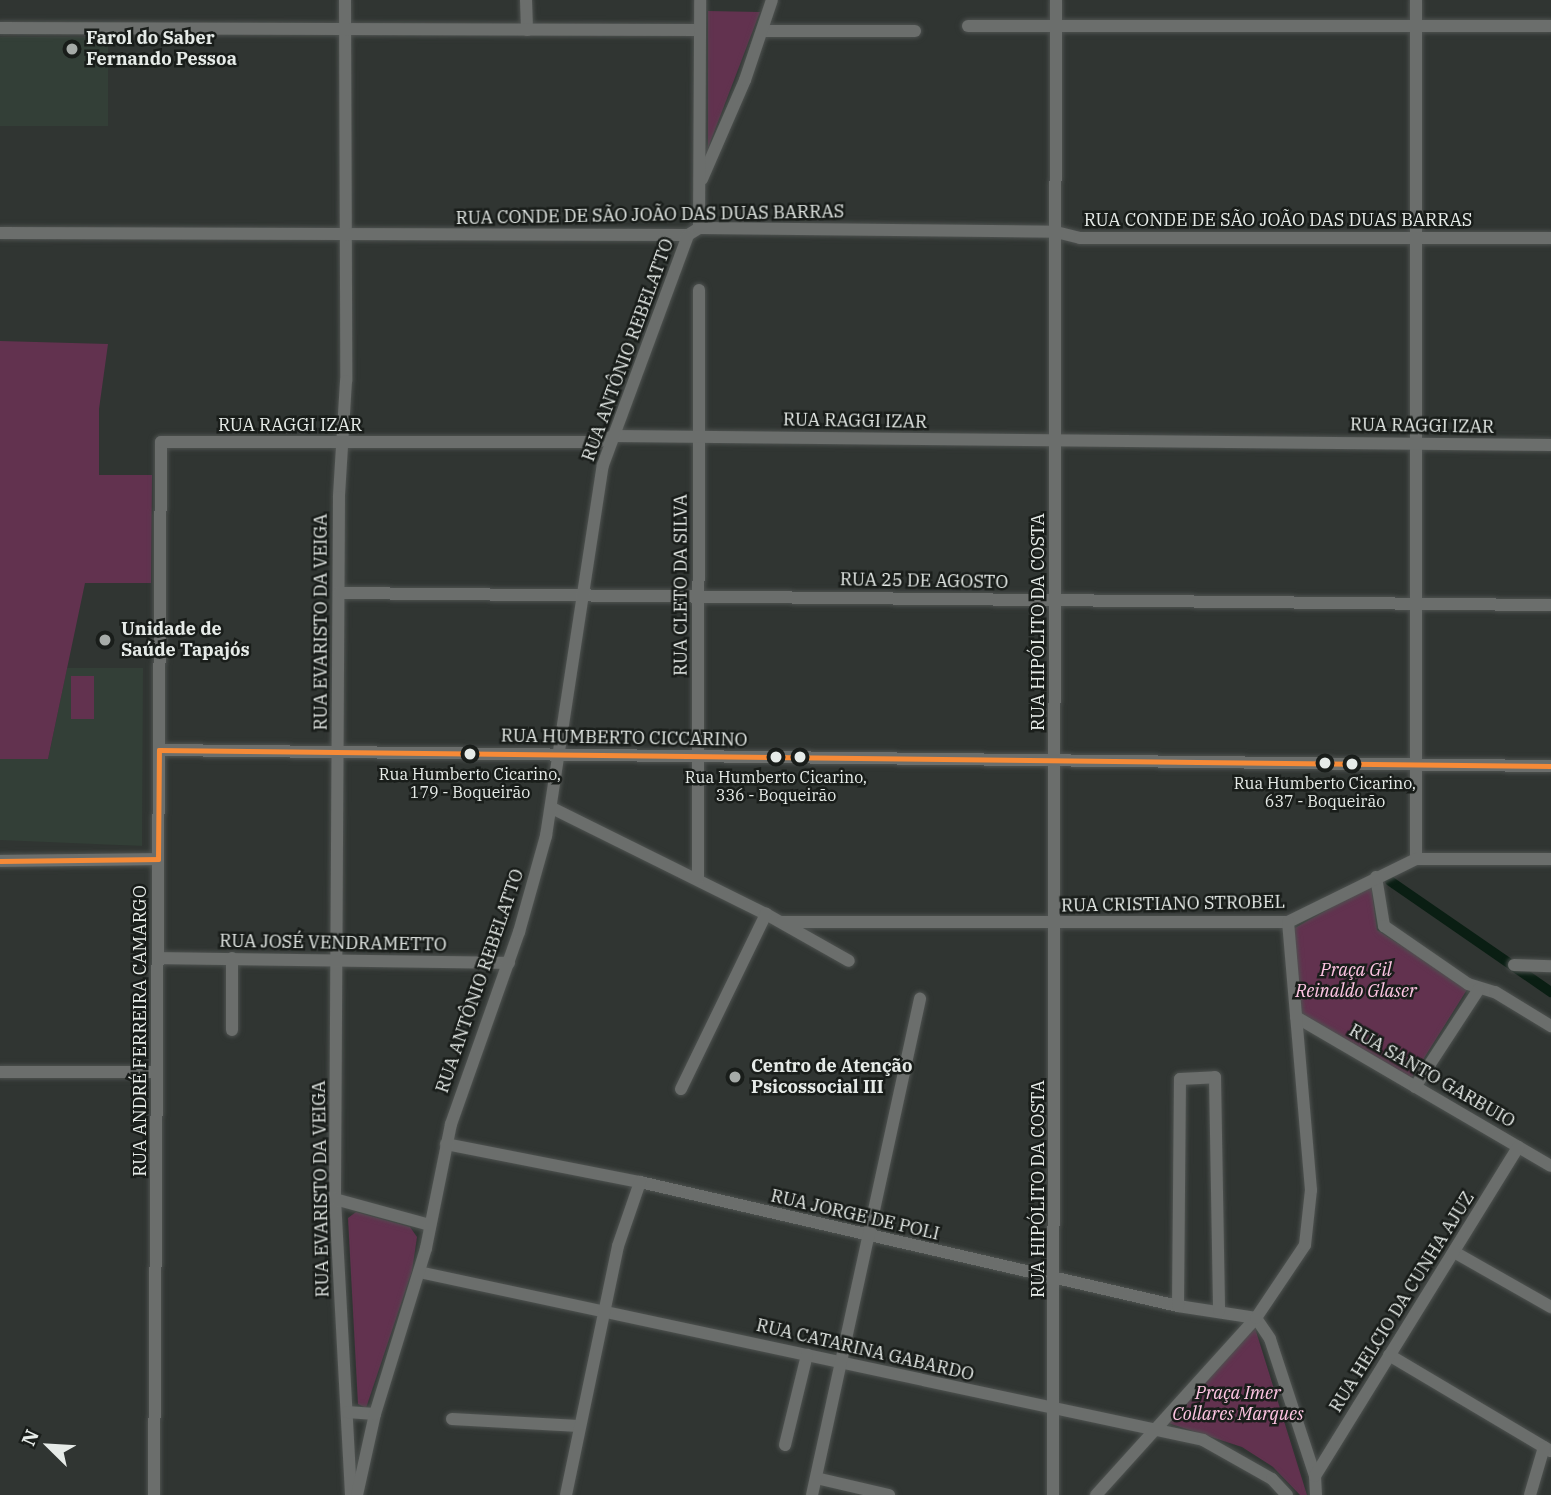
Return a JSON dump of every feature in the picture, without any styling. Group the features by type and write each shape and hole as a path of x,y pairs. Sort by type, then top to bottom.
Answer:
{"street":[{"name":"RUA EVARISTO DA VEIGA","path":"345,0 346,234 339,593 335,1199 351,1495"},
{"path":"526,0 527,30"},
{"path":"693,231 699,185 700,0"},
{"path":"699,185 763,31 772,0"},
{"name":"RUA HIPÓLITO DA COSTA","path":"1053,1495 1056,1279 1056,0"},
{"path":"1416,0 1416,859"},
{"path":"968,26 1551,26"},
{"path":"0,28 700,30"},
{"path":"763,31 915,31"},
{"name":"RUA ANTÔNIO REBELATTO","path":"357,1495 375,1414 419,1272 446,1144 509,963 552,808 581,596 601,477 613,436 693,231"},
{"name":"RUA CONDE DE SÃO JOÃO DAS DUAS BARRAS","path":"0,233 1056,232 1080,238 1551,238"},
{"name":"RUA CLETO DA SILVA","path":"698,879 699,290"},
{"name":"RUA RAGGI IZAR","path":"161,442 598,442 613,436 1551,445"},
{"name":"RUA ANDRÉ FERREIRA CAMARGO","path":"154,1495 161,442"},
{"name":"RUA 25 DE AGOSTO","path":"339,593 1551,605"},
{"name":"RUA HUMBERTO CICCARINO","path":"159,750 1551,766"},
{"path":"552,808 782,922 849,961"},
{"path":"0,861 158,859"},
{"name":"RUA CRISTIANO STROBEL","path":"782,922 1288,922 1416,859 1551,859"},
{"path":"1376,877 1384,926 1479,989 1495,992 1551,1026"},
{"path":"681,1089 766,914"},
{"path":"1096,1495 1256,1318 1293,1268 1305,1245 1311,1191 1288,922"},
{"name":"RUA JOSÉ VENDRAMETTO","path":"158,958 509,963"},
{"path":"232,958 232,1030"},
{"path":"1514,965 1551,966"},
{"path":"1415,1087 1479,989"},
{"path":"813,1495 919,999"},
{"name":"RUA SANTO GARBUIO","path":"1296,1017 1551,1166"},
{"path":"0,1072 157,1072"},
{"path":"1178,1306 1180,1079 1215,1077 1219,1311"},
{"name":"RUA JORGE DE POLI","path":"446,1144 640,1182 868,1237 1178,1306 1256,1318"},
{"name":"RUA HELCIO DA CUNHA AJUZ","path":"1315,1476 1518,1147"},
{"path":"566,1495 603,1309 618,1246 640,1182"},
{"path":"335,1199 430,1225"},
{"path":"1454,1252 1551,1307"},
{"name":"RUA CATARINA GABARDO","path":"419,1272 603,1309 1055,1411 1203,1440 1236,1455 1272,1479 1287,1495"},
{"path":"1256,1318 1270,1339 1315,1476 1316,1495"},
{"path":"785,1445 807,1355"},
{"path":"1389,1355 1548,1449 1530,1495"},
{"path":"347,1412 375,1414"},
{"path":"452,1419 579,1426"},
{"path":"816,1478 889,1495"}],"shaded area":[{"path":"0,37 108,37 108,126 0,126"},
{"path":"67,668 143,668 142,846 0,840 0,759 48,759"}],"green space":[{"path":"708,11 760,12 708,148"},
{"path":"0,341 108,344 99,409 99,475 152,475 151,583 85,583 48,759 0,759"},
{"path":"71,676 94,676 94,719 71,719"},
{"name":"Praça Gil Reinaldo Glaser","path":"1371,885 1377,930 1468,988 1411,1079 1302,1014 1293,929"},
{"path":"356,1212 410,1227 417,1237 412,1271 366,1408 358,1404 348,1218"},
{"name":"Praça Imer Collares Marques","path":"1255,1328 1307,1495 1300,1495 1273,1467 1242,1447 1168,1423"}],"waterway":[{"path":"1390,881 1551,992"}],"transit line":[{"path":"0,861 158,859 159,750 1551,766"}],"place":[{"name":"Farol do Saber Fernando Pessoa","path":"72,49"},
{"name":"Unidade de Saúde Tapajós","path":"105,640"},
{"name":"Rua Humberto Cicarino, 179 - Boqueirão","path":"470,754"},
{"name":"Rua Humberto Cicarino, 336 - Boqueirão","path":"776,757"},
{"name":"Rua Humberto Cicarino, 637 - Boqueirão","path":"1325,763"},
{"name":"Centro de Atenção Psicossocial III","path":"735,1077"}]}
